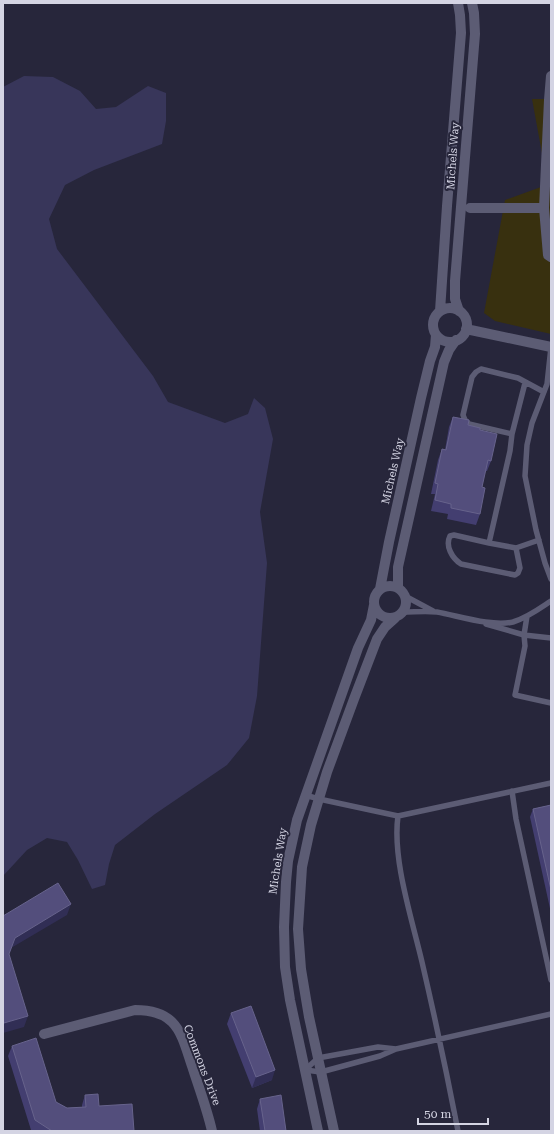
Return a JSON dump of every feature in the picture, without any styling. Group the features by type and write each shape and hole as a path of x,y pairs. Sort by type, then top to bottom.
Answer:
{"street":[{"name":"Michels Way","path":"440,312 461,40 461,23 458,3"},
{"name":"Michels Way","path":"460,311 456,299 455,281 475,34 472,3"},
{"path":"551,76 544,208 548,255 551,257"},
{"path":"470,208 544,208"},
{"path":"450,308 460,311 466,319 466,329 461,338 446,341 436,335 433,327 434,321 440,312 450,308"},
{"path":"466,329 551,347"},
{"name":"Michels Way","path":"380,589 421,398 435,346 436,335"},
{"path":"398,588 398,567 444,362 449,350 456,340"},
{"path":"334,1131 304,991 301,969 298,929 302,867 311,825 319,799 337,745 374,646 380,634 399,615 406,602 405,596 398,588 389,586 380,589 375,596 374,605 379,615 390,618 399,615"},
{"name":"Michels Way","path":"318,1131 285,967 284,902 288,861 297,820 305,794 358,648 372,620 374,605"},
{"name":"Commons Drive","path":"44,1034 135,1010 145,1010 164,1016 172,1022 178,1030 209,1115 212,1131"}],"lane":[{"path":"551,347 547,384 532,423 528,438 525,476 538,540 551,579"},
{"path":"512,434 469,424 465,420 463,415 472,377 476,372 481,370 518,378 544,392"},
{"path":"489,543 510,451 512,434 525,383"},
{"path":"516,548 520,568 518,573 515,575 461,564 457,561 448,547 447,541 450,536 454,534 516,548 538,540"},
{"path":"405,596 435,612"},
{"path":"474,620 502,623 512,622 527,616 551,601"},
{"path":"399,615 435,612 474,620 524,635 551,638"},
{"path":"527,616 524,635 525,646 515,695 551,703"},
{"path":"305,794 319,799 398,816 551,783"},
{"path":"512,791 516,819 551,980"},
{"path":"398,816 396,839 401,872 439,1039 458,1131"},
{"path":"305,1070 321,1072 380,1056 396,1049 551,1014"},
{"path":"305,1070 318,1058 378,1047 396,1049"}],"shaded area":[{"path":"24,76 53,77 80,91 96,109 116,107 148,86 166,93 166,121 162,144 94,170 65,185 49,219 57,249 153,376 168,402 225,423 248,414 254,398 265,408 273,439 260,512 267,563 257,696 249,738 227,765 155,814 115,845 109,864 105,885 92,889 78,860 67,842 47,838 27,850 3,876 3,87"}],"sand":[{"path":"532,99 551,99 551,334 495,321 484,313 505,200 541,187 546,175"}],"building":[{"path":"453,417 469,420 468,425 480,428 480,430 497,434 491,461 488,460 482,487 485,488 480,514 451,508 451,504 435,500 438,484 435,483 442,449 446,450"},
{"path":"551,805 551,890 533,809"},
{"path":"58,883 71,904 15,938 9,954 28,1016 4,1023 3,916"},
{"path":"251,1006 275,1070 256,1077 231,1013"},
{"path":"36,1038 56,1102 67,1108 86,1107 85,1095 98,1094 99,1106 132,1104 134,1131 52,1131 35,1120 12,1046"},
{"path":"281,1095 286,1131 265,1131 260,1099"}]}
